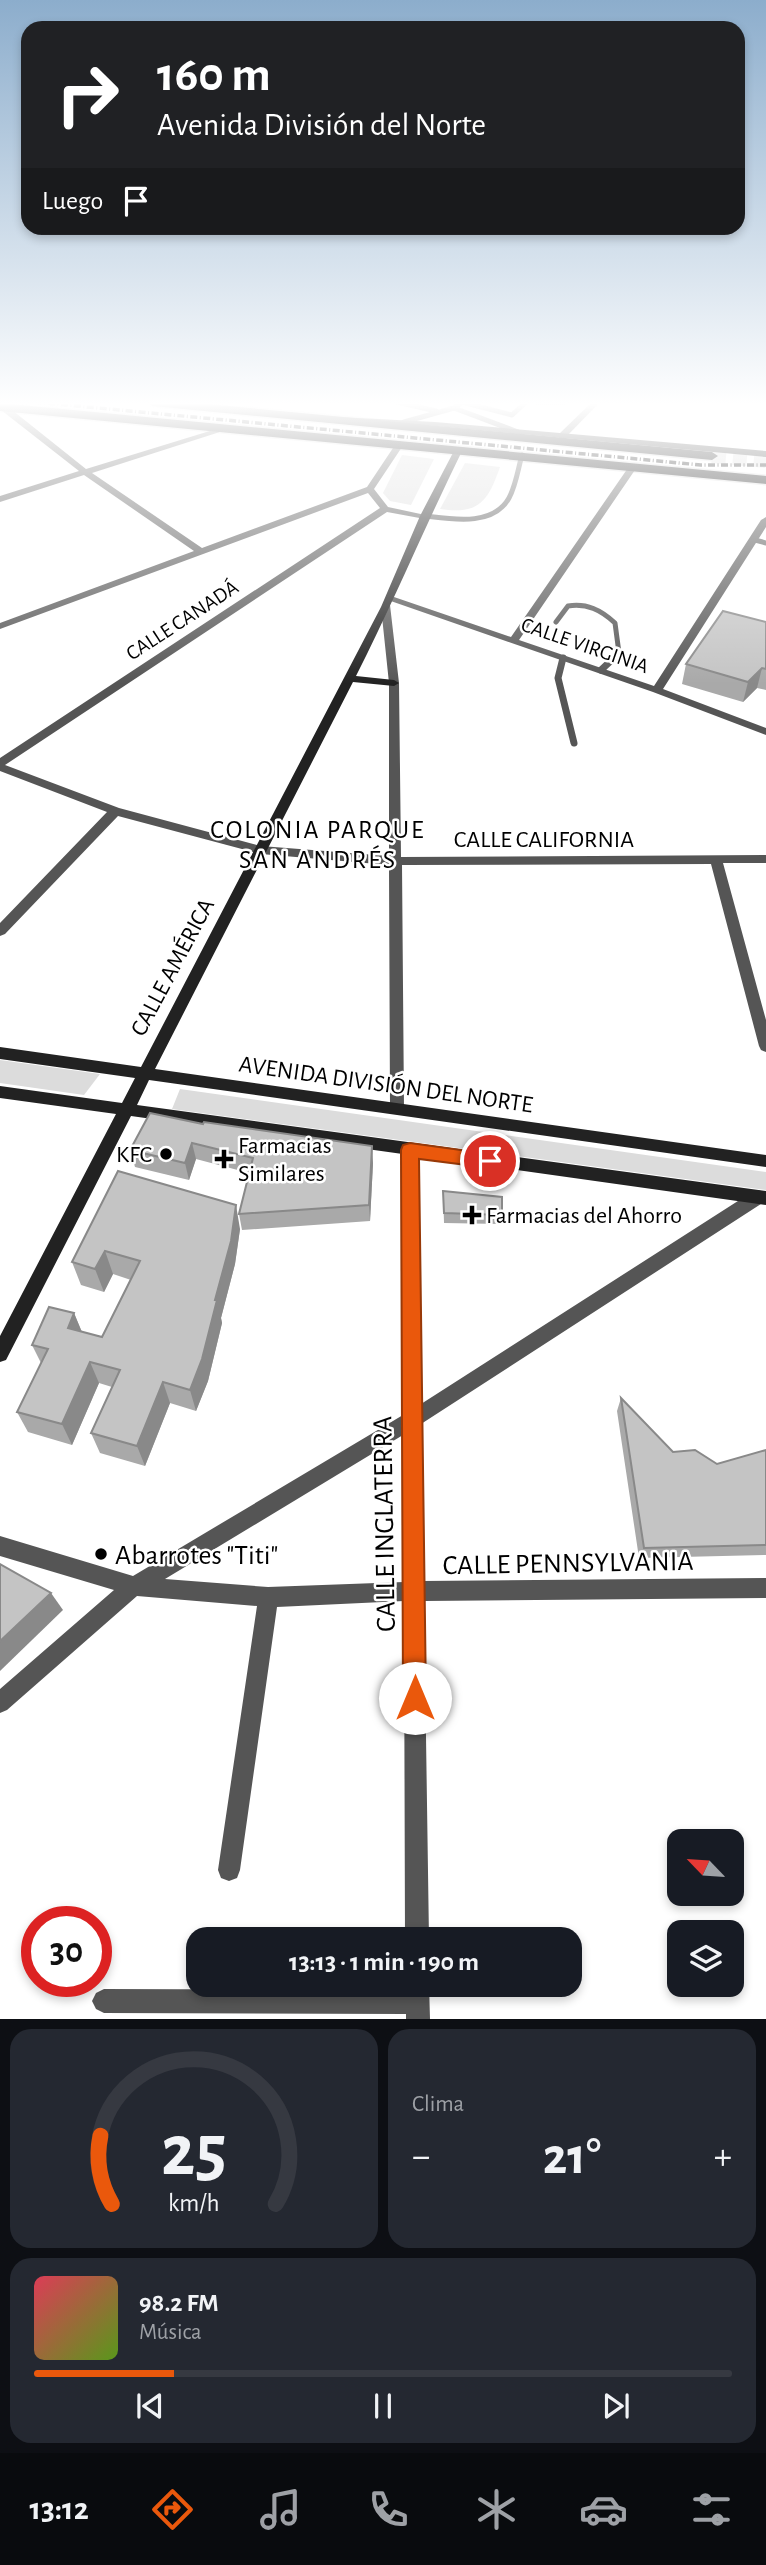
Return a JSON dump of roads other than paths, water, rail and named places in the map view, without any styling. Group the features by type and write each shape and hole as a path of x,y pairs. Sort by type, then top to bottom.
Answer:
{"main road":[{"name":"CALLE AMÉRICA","path":"0,1354 388,603 435,496"},
{"path":"349,678 394,683"},
{"name":"AVENIDA DIVISIÓN DEL NORTE","path":"0,1053 766,1161"},
{"path":"0,1092 762,1197"}],"street":[{"path":"120,496 199,550"},
{"path":"0,626 350,496"},
{"path":"375,496 385,509 425,516"},
{"path":"514,640 613,496"},
{"name":"CALLE CANADÁ","path":"0,765 385,509"},
{"path":"657,690 760,542 766,520"},
{"path":"388,603 394,683 397,1108"},
{"name":"CALLE VIRGINIA","path":"388,603 514,640 766,732"},
{"name":"CALLE CALIFORNIA","path":"0,765 116,811 261,850 395,861 766,859"},
{"path":"0,931 116,811"},
{"path":"716,859 766,1046"},
{"name":"CALLE INGLATERRA","path":"410,1150 417,1927"},
{"path":"0,1703 134,1586 412,1420 762,1197"},
{"name":"CALLE PENNSYLVANIA","path":"0,1546 134,1586 268,1597 414,1591 766,1588"},
{"path":"229,1870 268,1597"},
{"path":"104,2001 418,2002"}],"lane":[{"path":"425,516 476,520 507,502 509,496"},
{"path":"556,622 568,606 585,604 596,608 615,623 619,653 601,670"},
{"path":"563,657 558,678 574,743"}],"place":[{"name":"KFC","path":"166,1154"},
{"name":"Farmacias Similares","path":"224,1159"},
{"name":"Farmacias del Ahorro","path":"472,1215"},
{"name":"Abarrotes \"Titi\"","path":"101,1554"}],"district":[{"name":"COLONIA PARQUE SAN ANDRÉS","path":"318,844"}]}
